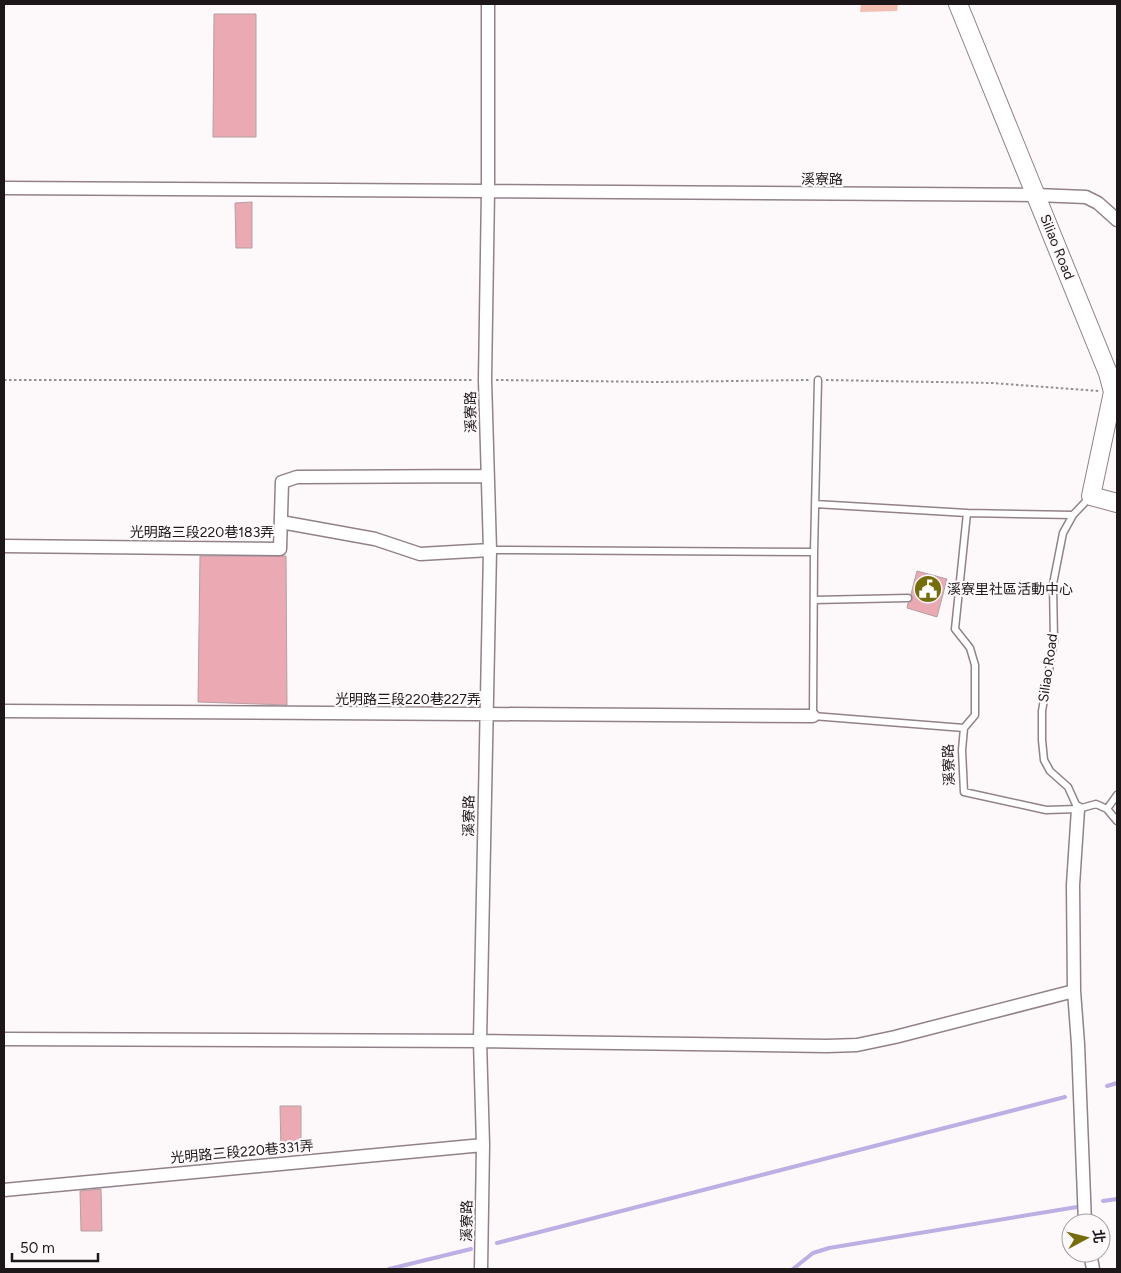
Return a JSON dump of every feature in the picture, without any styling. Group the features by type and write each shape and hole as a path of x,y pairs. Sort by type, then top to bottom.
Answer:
{"street":[{"path":"4,188 488,191 488,4"},
{"name":"Siliao Road","path":"958,4 1115,392 1091,496"},
{"name":"溪寮路","path":"481,1269 484,1145 480,1041 490,550 485,380 488,191 1086,197 1098,203 1117,220"},
{"name":"光明路三段220巷183弄","path":"4,546 280,549 282,482 297,477 487,476"},
{"path":"1091,496 1117,503"},
{"path":"281,522 375,539 420,554 490,550"},
{"name":"光明路三段220巷227弄","path":"4,711 813,716"},
{"path":"1078,809 1073,885 1074,991 1078,1044 1084,1213"},
{"path":"4,1039 857,1045 895,1038 1074,991"},
{"name":"光明路三段220巷331弄","path":"4,1190 484,1145"}],"lane":[{"path":"818,380 813,716 964,728"},
{"name":"Siliao Road","path":"1078,809 1068,787 1050,772 1044,760 1042,711 1054,641 1053,584 1063,533 1073,515 1091,496"},
{"path":"815,504 966,513 1073,515"},
{"name":"溪寮路","path":"966,513 955,629 970,648 975,665 976,681 975,715 964,728 962,750 964,792 1046,810 1078,809 1096,804 1106,809"},
{"path":"490,550 814,552"},
{"path":"814,600 908,598"},
{"path":"1117,795 1106,809 1117,821"}],"path":[{"path":"4,380 658,382 818,380 992,383 1115,392"}],"shaded area":[{"path":"861,4 898,4 897,11 860,12"}],"building":[{"path":"214,14 256,14 256,137 213,137"},
{"path":"252,202 252,248 236,248 235,203"},
{"path":"200,556 286,556 287,705 198,702"},
{"name":"溪寮里社區活動中心","path":"917,571 947,579 937,617 907,608 908,603 913,600 911,594"},
{"path":"280,1106 301,1106 301,1148 281,1149"},
{"path":"101,1189 102,1231 81,1231 80,1191"}],"waterway":[{"path":"1107,1086 1117,1083"},
{"path":"497,1243 1065,1097"},
{"path":"1103,1201 1117,1199"},
{"path":"793,1269 813,1253 829,1248 1077,1207"},
{"path":"389,1269 471,1249"}],"place":[{"name":"溪寮里社區活動中心","path":"928,589"}]}
